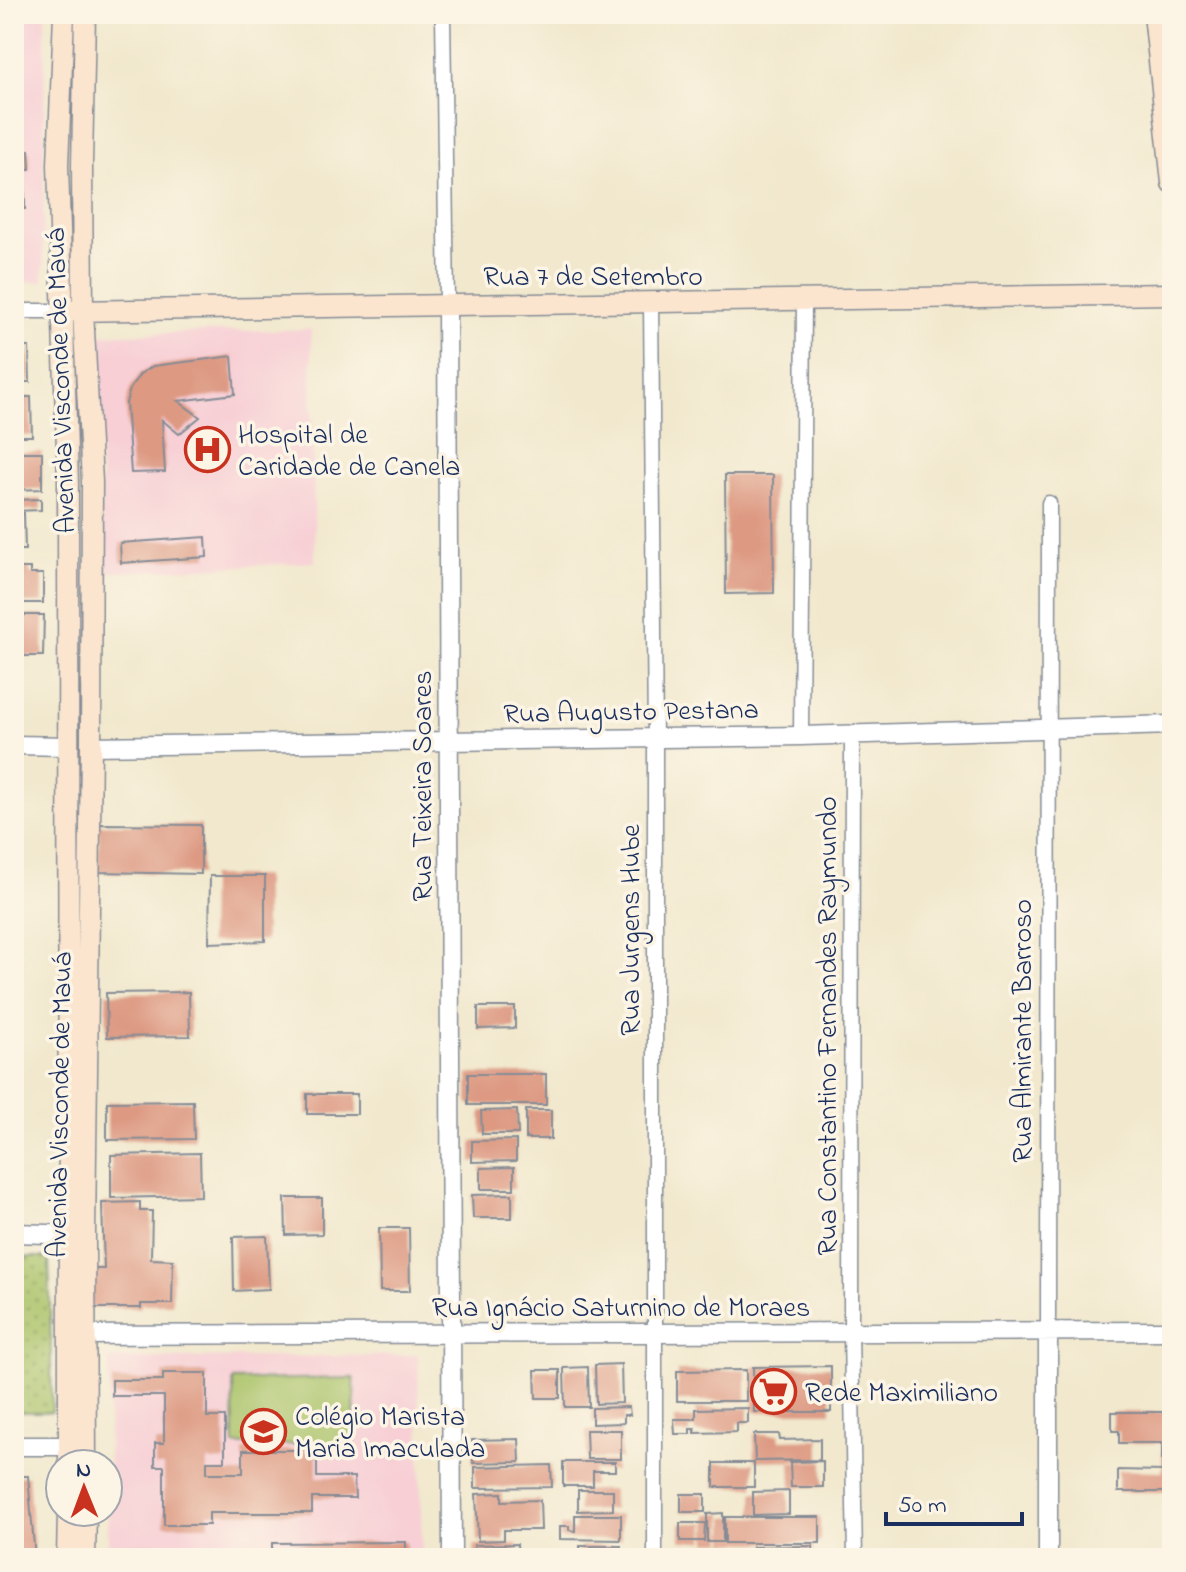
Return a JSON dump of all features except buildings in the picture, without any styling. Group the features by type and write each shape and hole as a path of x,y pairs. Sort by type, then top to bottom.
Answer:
{"main road":[{"name":"Avenida Visconde de Mauá","path":"64,14 58,165 68,482 68,746 78,1448"},
{"name":"Avenida Visconde de Mauá","path":"76,1235 91,746 92,482 83,311 85,14"},
{"path":"1154,14 1172,183"},
{"path":"58,165 82,165"},
{"name":"Rua 7 de Setembro","path":"62,311 1172,294"},
{"path":"68,482 92,482"},
{"path":"67,1558 68,1528"},
{"path":"85,1558 86,1528"}],"street":[{"name":"Rua Teixeira Soares","path":"443,14 452,1558"},
{"path":"801,736 804,301"},
{"name":"Rua Jurgens Hube","path":"651,303 655,738 655,1558"},
{"name":"Rua 7 de Setembro","path":"14,311 62,311"},
{"name":"Rua Almirante Barroso","path":"1048,1558 1049,503"},
{"name":"Rua Augusto Pestana","path":"91,746 801,736 1172,725"},
{"name":"Rua Constantino Fernandes Raymundo","path":"852,734 851,1333 855,1558"},
{"path":"14,745 68,746 73,755 80,757 87,755 91,746"},
{"path":"14,1233 76,1235"},
{"name":"Rua Ignácio Saturnino de Moraes","path":"78,1335 1172,1331"},
{"path":"14,1446 44,1450"}],"shaded area":[{"path":"14,14 45,14 43,282 14,282"},
{"name":"Hospital de Caridade de Canela","path":"311,329 315,562 103,573 98,335"},
{"name":"Colégio Marista Maria Imaculada","path":"418,1355 422,1558 108,1558 108,1528 124,1528 124,1448 109,1448 109,1359"}],"green space":[{"path":"14,1257 49,1257 52,1412 14,1412"},
{"path":"354,1378 355,1444 234,1445 233,1380"},
{"path":"264,1545 264,1558 119,1558 119,1546"}],"place":[{"name":"Hospital de Caridade de Canela","path":"207,449"},
{"name":"Rede Maximiliano","path":"774,1391"},
{"name":"Colégio Marista Maria Imaculada","path":"264,1431"}]}
